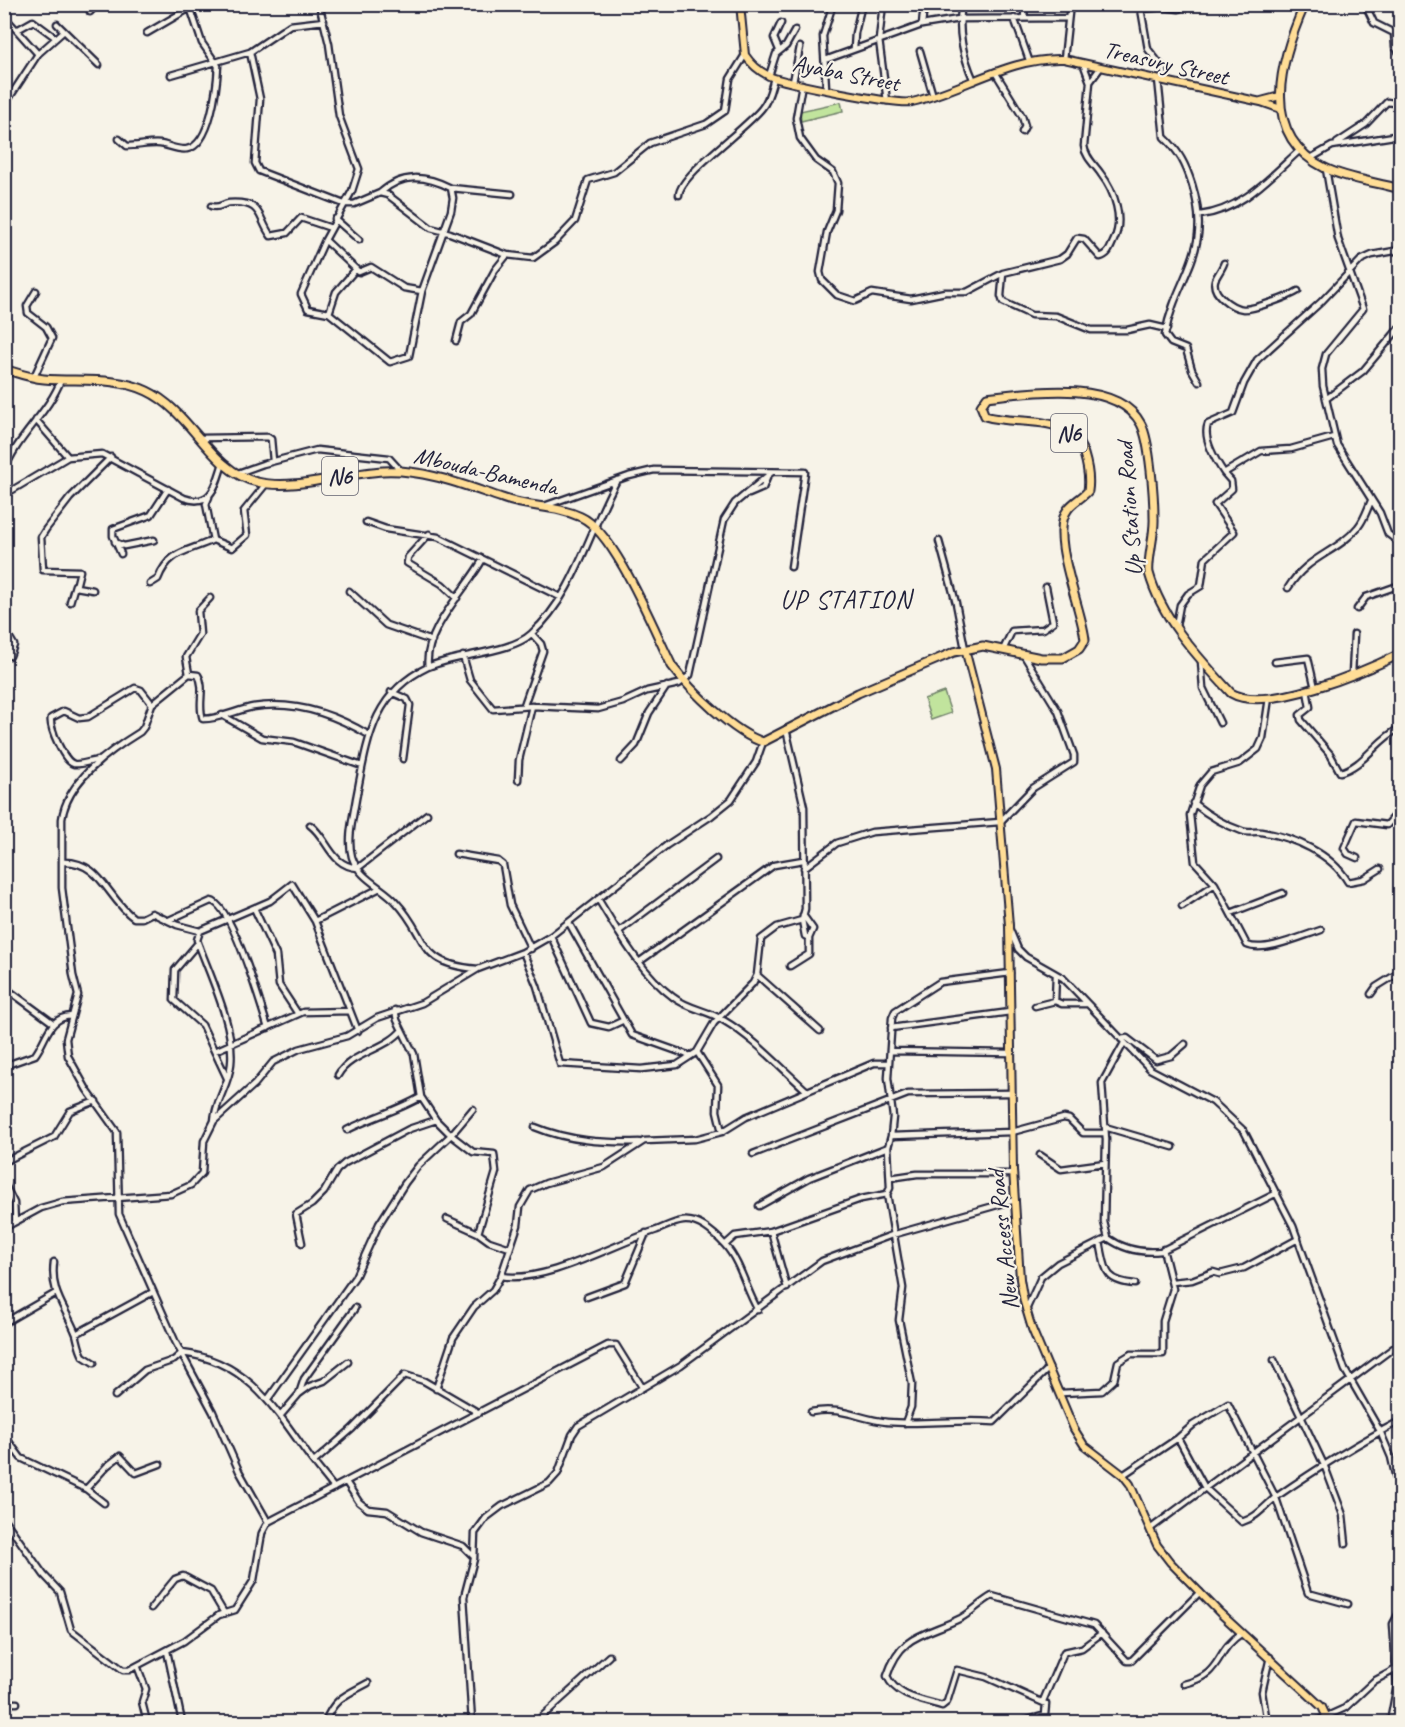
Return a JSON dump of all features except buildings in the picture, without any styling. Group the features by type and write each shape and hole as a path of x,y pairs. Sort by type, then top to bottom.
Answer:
{"highway":[{"path":"1305,4 1285,57 1280,96 1287,129 1299,150 1326,169 1401,189"},
{"name":"Mbouda-Bamenda","path":"4,369 34,377 119,383 144,389 167,401 223,463 248,479 266,484 400,470 440,477 525,505 564,510 596,525 615,552 672,666 684,681"},
{"name":"Up Station Road","path":"764,742 858,693 939,657 982,646 1023,654 1064,658 1079,649 1085,640 1073,597 1061,530 1067,510 1089,491 1088,466 1080,444 1064,430 1051,424 985,416 981,406 987,397 1076,392 1116,401 1129,408 1140,421 1144,431 1154,504 1154,542 1149,571 1162,605 1176,626 1231,693 1240,698 1269,698 1315,688 1399,657"},
{"name":"N6","path":"684,681 754,740 764,742"}],"main road":[{"path":"740,4 745,55"},
{"name":"Ayaba Street","path":"745,55 751,63 771,77 906,103 933,96 1029,60 1064,59"},
{"name":"Treasury Street","path":"1064,59 1261,102 1281,109"},
{"name":"Treasury Street","path":"1261,102 1280,96"},
{"name":"New Access Road","path":"965,649 996,769 1008,925 1013,1174 1020,1279 1026,1310 1074,1429 1084,1445 1123,1475 1137,1495 1150,1529 1170,1562 1322,1707 1329,1720"}],"street":[{"path":"90,12 98,4"},
{"path":"319,4 324,21 339,116 359,169 358,177 335,219 301,294 308,309 329,313 390,362 409,356 422,291 453,205 451,188"},
{"path":"826,88 823,36 833,4"},
{"path":"854,49 855,33 862,4"},
{"path":"883,4 879,40 887,101"},
{"path":"922,25 924,4"},
{"path":"962,4 959,19 962,48 974,81"},
{"path":"1024,17 1025,4"},
{"path":"1064,59 1070,4"},
{"path":"1128,4 1141,9 1164,6 1179,9"},
{"path":"1365,4 1374,23 1394,33 1395,47 1401,54"},
{"path":"119,139 129,146 161,144 185,150 196,144 208,124 213,107 218,74 216,61 202,43 189,6 147,33"},
{"path":"1141,9 1148,49 1163,68 1166,81"},
{"path":"4,16 38,54"},
{"path":"1014,18 1029,60"},
{"path":"825,60 922,25 959,19 1068,18"},
{"path":"17,30 33,21 56,38"},
{"path":"171,75 250,52 284,27 324,21"},
{"path":"679,195 686,177 714,155 763,107 779,50 774,38 781,23"},
{"path":"57,24 99,65"},
{"path":"779,50 787,45 795,30"},
{"path":"4,106 38,54 64,32"},
{"path":"793,82 800,47"},
{"path":"920,51 933,96"},
{"path":"250,52 260,99 255,163 259,171 344,204 354,204 380,193 392,182 408,177 425,179 451,188 512,194"},
{"path":"380,193 388,195 418,221 507,255 533,258 555,242 575,221 588,180 624,166 650,143 706,124 725,111 732,74 745,55"},
{"path":"802,84 796,118 800,138 816,160 833,172 838,183 836,210 827,232 820,272 822,280 834,292 851,300 859,300 872,293 914,299 945,292 967,292 1003,273 1064,257 1077,238 1084,240 1095,255 1104,256 1118,232 1119,218 1105,179 1085,151 1090,82 1083,63"},
{"path":"1090,82 1101,67"},
{"path":"995,72 1022,116 1025,126 1022,132"},
{"path":"1158,79 1164,137 1175,147 1186,164 1200,215 1195,256 1167,329 1167,339 1186,348 1192,370 1199,382"},
{"path":"1311,158 1360,128 1387,102 1401,104"},
{"path":"1332,146 1401,135"},
{"path":"1200,215 1222,210 1252,194 1299,150"},
{"path":"1326,169 1333,219 1363,309 1323,360 1322,378 1326,399 1334,436 1380,513 1388,534 1401,543"},
{"path":"211,206 216,208 232,203 254,207 263,216 271,236 287,233 301,218 331,228"},
{"path":"335,219 359,240"},
{"path":"325,240 361,272 371,267 404,288 422,291"},
{"path":"1176,626 1180,605 1188,594 1201,586 1205,559 1234,532 1215,504 1232,489 1231,481 1224,473 1206,435 1208,424 1233,413 1247,376 1257,360 1350,273 1365,256 1401,250"},
{"path":"456,341 461,322 471,314 495,270 507,255"},
{"path":"1224,263 1215,287 1225,301 1241,309 1278,301 1298,291"},
{"path":"329,313 336,292 356,269"},
{"path":"1003,273 1001,296 1003,302 1027,313 1056,316 1091,330 1127,330 1147,325 1167,329"},
{"path":"34,377 52,338 46,327 28,313 27,306 36,291"},
{"path":"1326,399 1363,371 1401,327"},
{"path":"4,472 12,455 54,397 62,380"},
{"path":"36,420 68,457"},
{"path":"1224,473 1261,451 1291,449 1334,436"},
{"path":"201,438 268,437 272,439 273,461"},
{"path":"238,473 273,461 325,450 389,458 400,470"},
{"path":"4,495 68,457 90,454 111,457 191,501 209,498"},
{"path":"80,571 43,570 41,537 65,504 111,457"},
{"path":"213,540 206,504 214,491 223,463"},
{"path":"544,506 617,480 654,470 805,472 792,567"},
{"path":"463,656 470,680 493,709 524,705 598,709 684,681 690,675 724,520 730,507 772,472"},
{"path":"478,969 444,963 428,951 395,900 378,889 358,868 352,857 350,828 369,735 391,692 428,667 516,643 532,634 560,597 617,480"},
{"path":"150,584 158,579 162,567 174,556 213,540 232,548 247,535 244,511 266,484"},
{"path":"121,554 113,530 151,515 168,489"},
{"path":"1288,588 1301,569 1353,532 1371,501"},
{"path":"366,522 386,529 429,534 560,597"},
{"path":"429,534 408,557 407,563 442,584 457,598"},
{"path":"116,542 124,546 154,540"},
{"path":"939,541 951,582 965,649"},
{"path":"428,667 426,654 432,641 483,559"},
{"path":"80,571 76,587 93,590"},
{"path":"70,602 80,571"},
{"path":"4,585 4,600"},
{"path":"1357,609 1366,597 1401,585"},
{"path":"1003,650 1012,631 1043,629 1053,622 1046,587"},
{"path":"349,591 386,625 432,641"},
{"path":"189,674 186,657 200,634 198,611 210,598"},
{"path":"4,628 14,645 10,656"},
{"path":"524,705 543,651 541,644 532,634"},
{"path":"1352,674 1354,634"},
{"path":"804,868 837,843 872,832 1000,822 1033,788 1074,762 1074,755 1058,711 1023,654"},
{"path":"1201,658 1203,688 1220,723"},
{"path":"1275,662 1308,658 1315,688"},
{"path":"268,1522 239,1472 213,1412 153,1292 119,1214 117,1132 68,1056 66,1039 78,995 73,975 62,888 63,811 75,790 99,760 144,727 152,704 189,674 198,675 201,680 203,719 268,706 313,710 339,718 369,735"},
{"path":"621,761 636,745 649,713 667,686"},
{"path":"99,760 74,764 69,761 56,737 51,718 64,711 78,718 88,717 135,688 141,690 152,704"},
{"path":"1306,690 1310,707 1300,715 1301,720 1330,754 1338,771 1344,771 1359,762 1374,746 1401,728"},
{"path":"391,692 407,699 410,705 403,759"},
{"path":"1269,698 1263,738 1258,749 1240,763 1211,772 1200,785 1190,820 1194,858 1215,885 1240,935 1252,948 1271,948 1280,942 1321,930"},
{"path":"518,780 519,760 531,706"},
{"path":"222,715 262,738 294,742 362,766"},
{"path":"786,729 804,807 803,918 805,936 809,938"},
{"path":"4,1228 41,1208 62,1203 171,1194 192,1185 202,1173 204,1141 214,1121 278,1058 299,1049 348,1036 395,1010 422,1003 478,969 531,949 551,936 730,800 756,762 764,742"},
{"path":"1193,803 1205,812 1242,831 1260,832 1318,852 1332,862 1351,883 1380,869"},
{"path":"1357,858 1348,854 1344,848 1356,822 1387,825 1401,810"},
{"path":"358,868 427,814"},
{"path":"310,825 317,830 334,858 358,868"},
{"path":"456,854 498,861 503,865 510,905 531,949"},
{"path":"618,932 716,859"},
{"path":"639,962 774,865 803,860"},
{"path":"62,862 76,861 92,870 134,918 142,918 153,913 201,931"},
{"path":"214,1121 215,1106 228,1079 232,1043 198,943 197,935 201,931 270,901 291,884 304,900 315,921 358,1031"},
{"path":"1182,906 1215,885"},
{"path":"315,921 378,889"},
{"path":"1231,914 1283,894"},
{"path":"598,899 639,962 674,999 695,1010 721,1018 807,1090"},
{"path":"169,920 215,901 230,919 268,1028"},
{"path":"254,908 276,955 277,979 298,1014"},
{"path":"790,966 809,954 809,938 813,929 803,918"},
{"path":"523,952 537,986 560,1064 641,1069 672,1067 697,1052 714,1023 721,1018 757,975 761,939 777,927 803,918"},
{"path":"568,923 622,1021 635,1037 691,1056"},
{"path":"1008,925 1018,949 1026,957 1056,974 1150,1069 1213,1101 1231,1115 1244,1131 1298,1239 1340,1359 1380,1431 1398,1473 1401,1496"},
{"path":"551,936 591,1023 609,1027 622,1021"},
{"path":"198,943 175,970 174,1000 202,1025 228,1079"},
{"path":"1371,994 1376,987 1401,972"},
{"path":"905,1423 911,1407 912,1384 898,1320 903,1288 892,1235 887,1194 890,1178 888,1147 893,1117 890,1101 889,1063 891,1028 895,1011 940,982 1010,973"},
{"path":"1055,1001 1056,974"},
{"path":"757,975 820,1030"},
{"path":"4,987 53,1023"},
{"path":"1035,1006 1055,1001 1062,1004 1088,1004"},
{"path":"395,1010 414,1054 421,1097 436,1120 462,1147 473,1152 492,1153 496,1160 496,1172 478,1233"},
{"path":"215,1051 298,1014 309,1011 350,1011"},
{"path":"891,1028 1010,1012"},
{"path":"4,1066 35,1055 53,1023 62,1016 72,1016"},
{"path":"338,1075 350,1064 390,1042 402,1030"},
{"path":"1185,1044 1168,1058 1156,1060 1127,1038 1122,1041 1102,1083 1105,1130 1104,1222 1108,1238 1115,1244 1143,1252 1163,1249 1277,1193"},
{"path":"890,1051 1010,1053"},
{"path":"697,1052 718,1085 717,1111 722,1132"},
{"path":"535,1127 557,1136 581,1140 639,1142 695,1139 722,1132 746,1117 874,1063 889,1063"},
{"path":"753,1154 908,1094 1011,1094"},
{"path":"348,1130 375,1116 397,1110 421,1097"},
{"path":"4,1162 54,1137 70,1111 96,1101"},
{"path":"268,1399 355,1277 379,1224 405,1183 418,1166 451,1135 473,1109"},
{"path":"891,1136 1012,1132 1064,1118 1069,1119 1083,1133 1105,1130 1173,1147"},
{"path":"302,1243 296,1214 312,1204 324,1192 340,1167 409,1129 436,1120"},
{"path":"436,1389 453,1338 501,1276 518,1225 520,1207 530,1190 546,1183 604,1167 639,1142"},
{"path":"759,1206 809,1178 888,1147"},
{"path":"1040,1155 1061,1168 1105,1163"},
{"path":"890,1178 917,1174 1013,1174"},
{"path":"4,1183 14,1203 15,1222"},
{"path":"725,1245 739,1235 771,1231 861,1198 887,1194"},
{"path":"472,1722 464,1597 474,1557 475,1533 486,1518 502,1506 549,1483 558,1473 578,1426 681,1365 822,1261 892,1235 1015,1200"},
{"path":"447,1219 478,1233 489,1241 510,1248"},
{"path":"501,1276 514,1278 531,1276 601,1252 646,1233 683,1221 692,1222 705,1227 725,1245 758,1310"},
{"path":"771,1231 787,1288"},
{"path":"587,1298 625,1283 646,1233"},
{"path":"1026,1310 1041,1277 1058,1263 1108,1238"},
{"path":"1172,1282 1192,1280 1213,1272 1220,1274 1244,1268 1298,1239"},
{"path":"1100,1242 1109,1276 1117,1282 1134,1284"},
{"path":"1061,1393 1102,1391 1114,1380 1118,1362 1131,1354 1163,1354 1162,1327 1173,1294 1163,1249"},
{"path":"54,1262 53,1281 56,1293 76,1334 83,1356 94,1363"},
{"path":"76,1334 153,1292"},
{"path":"4,1323 56,1293"},
{"path":"299,1394 304,1379 355,1308"},
{"path":"1150,1529 1401,1343"},
{"path":"4,1519 7,1531 60,1592 72,1630 123,1670 138,1668 224,1613 235,1610 250,1589 262,1533 268,1522 611,1344 616,1345 642,1387"},
{"path":"182,1353 212,1358 237,1373 268,1399 334,1488"},
{"path":"115,1396 145,1370 174,1360 182,1353"},
{"path":"1274,1360 1325,1467 1343,1515 1346,1544"},
{"path":"281,1415 299,1394 310,1386 324,1381 348,1362"},
{"path":"811,1412 842,1410 886,1422 966,1420 994,1422 1049,1368"},
{"path":"314,1462 352,1429 405,1375 414,1376 479,1413"},
{"path":"1123,1475 1178,1438 1193,1425 1228,1404 1275,1498 1308,1593 1348,1604"},
{"path":"1178,1438 1205,1488 1242,1522 1254,1517 1275,1498 1380,1431 1401,1421"},
{"path":"4,1435 21,1458 86,1489 104,1503"},
{"path":"86,1489 106,1466 120,1456 136,1473 160,1464"},
{"path":"346,1482 368,1509 387,1511 422,1532 463,1546 474,1557"},
{"path":"151,1608 175,1579 183,1576 211,1591 224,1613"},
{"path":"1021,1722 1045,1715 1048,1707 1043,1701 986,1677 957,1670 947,1702 942,1706 901,1693 891,1685 887,1676 894,1656 911,1640 964,1616 992,1596 1086,1621 1102,1633 1127,1661 1131,1661 1200,1592"},
{"path":"1390,1722 1399,1668 1393,1624 1401,1611"},
{"path":"1043,1701 1064,1652 1082,1648 1102,1633"},
{"path":"1184,1684 1207,1676 1216,1666 1226,1646 1242,1633"},
{"path":"167,1651 182,1722"},
{"path":"536,1722 609,1656"},
{"path":"1267,1722 1262,1692 1270,1658"},
{"path":"138,1668 146,1689 141,1702 147,1722"},
{"path":"1314,1722 1329,1720 1374,1681 1399,1668"},
{"path":"325,1722 330,1708 337,1701 368,1683"},
{"path":"4,1703 17,1703"}],"green space":[{"path":"841,102 843,111 801,121 800,111"},
{"path":"944,692 951,713 931,720 924,699"}],"district":[{"name":"UP STATION","path":"846,599"}]}
